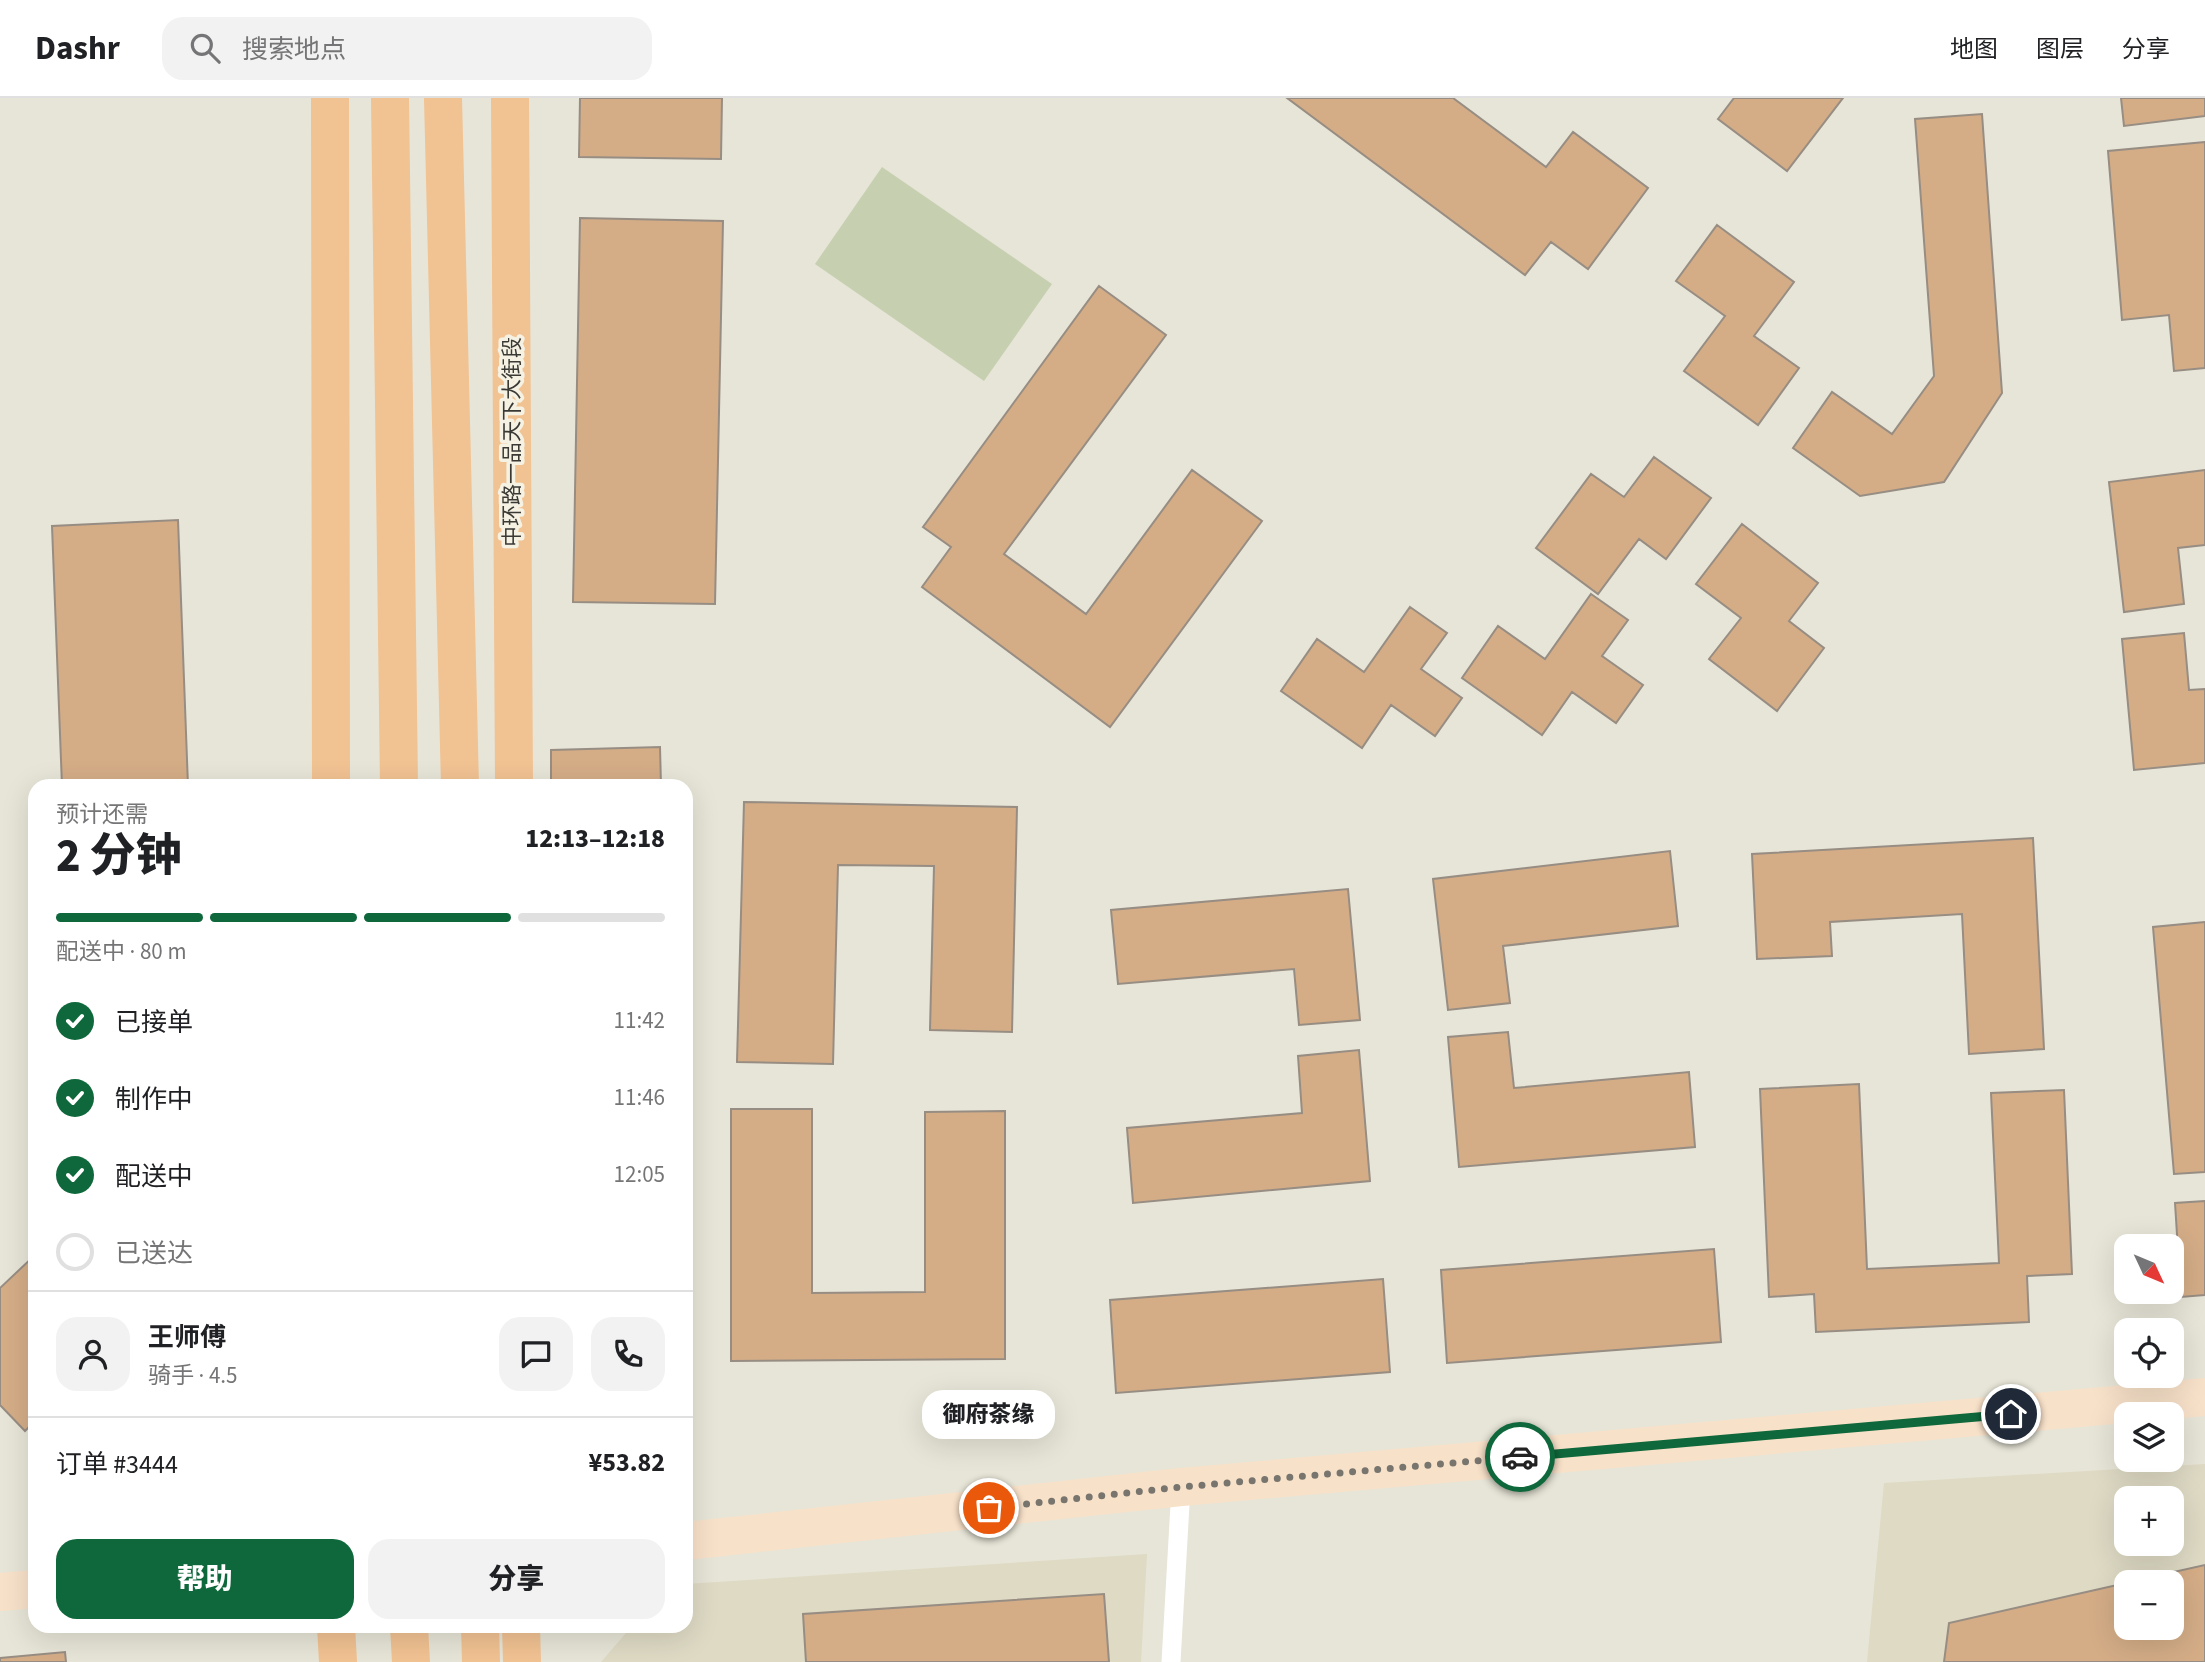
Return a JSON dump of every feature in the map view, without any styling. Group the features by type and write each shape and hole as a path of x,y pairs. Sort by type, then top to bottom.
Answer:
{"main road":[{"path":"330,98 331,779"},
{"path":"390,98 398,779"},
{"path":"443,98 460,779"},
{"name":"中环路一品天下大街段","path":"510,98 514,779"},
{"path":"336,1633 338,1662"},
{"path":"409,1633 411,1662"},
{"path":"480,1633 481,1662"},
{"path":"521,1633 522,1662"}],"street":[{"path":"693,1540 1181,1487 2205,1397"},
{"path":"0,1592 28,1590"}],"lane":[{"path":"1171,1662 1181,1487"}],"shaded area":[{"path":"2205,1464 2205,1662 1867,1662 1884,1483 2114,1469 2114,1472 2184,1472 2184,1465"},
{"path":"1147,1554 1141,1662 601,1662 626,1633 693,1633 693,1584"}],"green space":[{"path":"882,167 1052,284 984,381 815,264"}],"building":[{"path":"580,98 722,98 721,159 579,157"},
{"path":"1287,98 1453,98 1546,167 1573,132 1648,188 1588,269 1551,242 1525,275"},
{"path":"1734,98 1843,98 1787,171 1718,119"},
{"path":"2121,98 2205,98 2205,116 2124,126"},
{"path":"1982,114 2002,393 1944,482 1860,496 1793,448 1832,392 1892,434 1934,376 1915,119"},
{"path":"2205,142 2205,368 2174,371 2169,315 2122,320 2108,151"},
{"path":"580,218 723,221 715,604 573,602"},
{"path":"1717,225 1794,282 1754,336 1799,368 1758,425 1684,371 1725,316 1676,281"},
{"path":"1099,286 1166,335 1004,554 1086,614 1192,470 1262,521 1110,727 922,587 951,547 923,527"},
{"path":"1654,457 1711,498 1666,559 1639,539 1598,594 1536,548 1591,474 1624,497"},
{"path":"2205,470 2205,545 2178,548 2184,604 2124,612 2109,482"},
{"path":"178,520 188,779 62,779 52,526"},
{"path":"1742,524 1818,583 1789,621 1824,648 1777,711 1709,659 1741,618 1696,584"},
{"path":"1591,594 1628,620 1602,656 1643,685 1616,723 1572,692 1542,735 1462,678 1498,626 1545,659"},
{"path":"1410,607 1447,633 1421,669 1462,698 1435,736 1391,705 1362,748 1281,691 1317,639 1364,672"},
{"path":"2184,633 2189,690 2205,689 2205,763 2134,770 2122,639"},
{"path":"660,747 661,779 551,779 551,750"},
{"path":"744,802 1017,807 1012,1032 930,1030 934,866 838,865 833,1064 737,1062"},
{"path":"2033,838 2044,1049 1969,1054 1962,914 1830,922 1832,956 1757,959 1752,854"},
{"path":"1670,851 1678,926 1503,946 1510,1003 1448,1010 1433,879"},
{"path":"1348,889 1360,1020 1299,1025 1294,969 1118,984 1111,910"},
{"path":"2205,922 2205,1172 2174,1174 2153,927"},
{"path":"1508,1032 1514,1088 1689,1072 1695,1147 1459,1167 1448,1037"},
{"path":"1359,1050 1370,1181 1133,1203 1127,1128 1302,1113 1298,1056"},
{"path":"1859,1084 1867,1269 1999,1263 1991,1093 2064,1090 2072,1274 2027,1276 2029,1322 1816,1332 1814,1294 1769,1297 1760,1089"},
{"path":"731,1109 812,1109 812,1293 925,1292 925,1112 1005,1111 1005,1359 731,1361"},
{"path":"2205,1201 2205,1295 2184,1297 2184,1234 2177,1234 2175,1203"},
{"path":"1714,1249 1721,1342 1447,1363 1441,1270"},
{"path":"28,1262 28,1428 25,1431 0,1405 0,1288"},
{"path":"1383,1279 1390,1372 1116,1393 1110,1300"},
{"path":"2205,1565 2205,1662 1944,1662 1949,1623 2114,1586 2114,1640 2184,1640 2183,1570"},
{"path":"1104,1594 1109,1662 806,1662 803,1614"},
{"path":"65,1652 66,1662 0,1662 0,1658"}],"way so far":[{"path":"989,1508 1181,1487 1520,1457"}],"place":[{"name":"御府茶缘","path":"989,1508"}],"route":[{"path":"1520,1457 2011,1414"}]}
